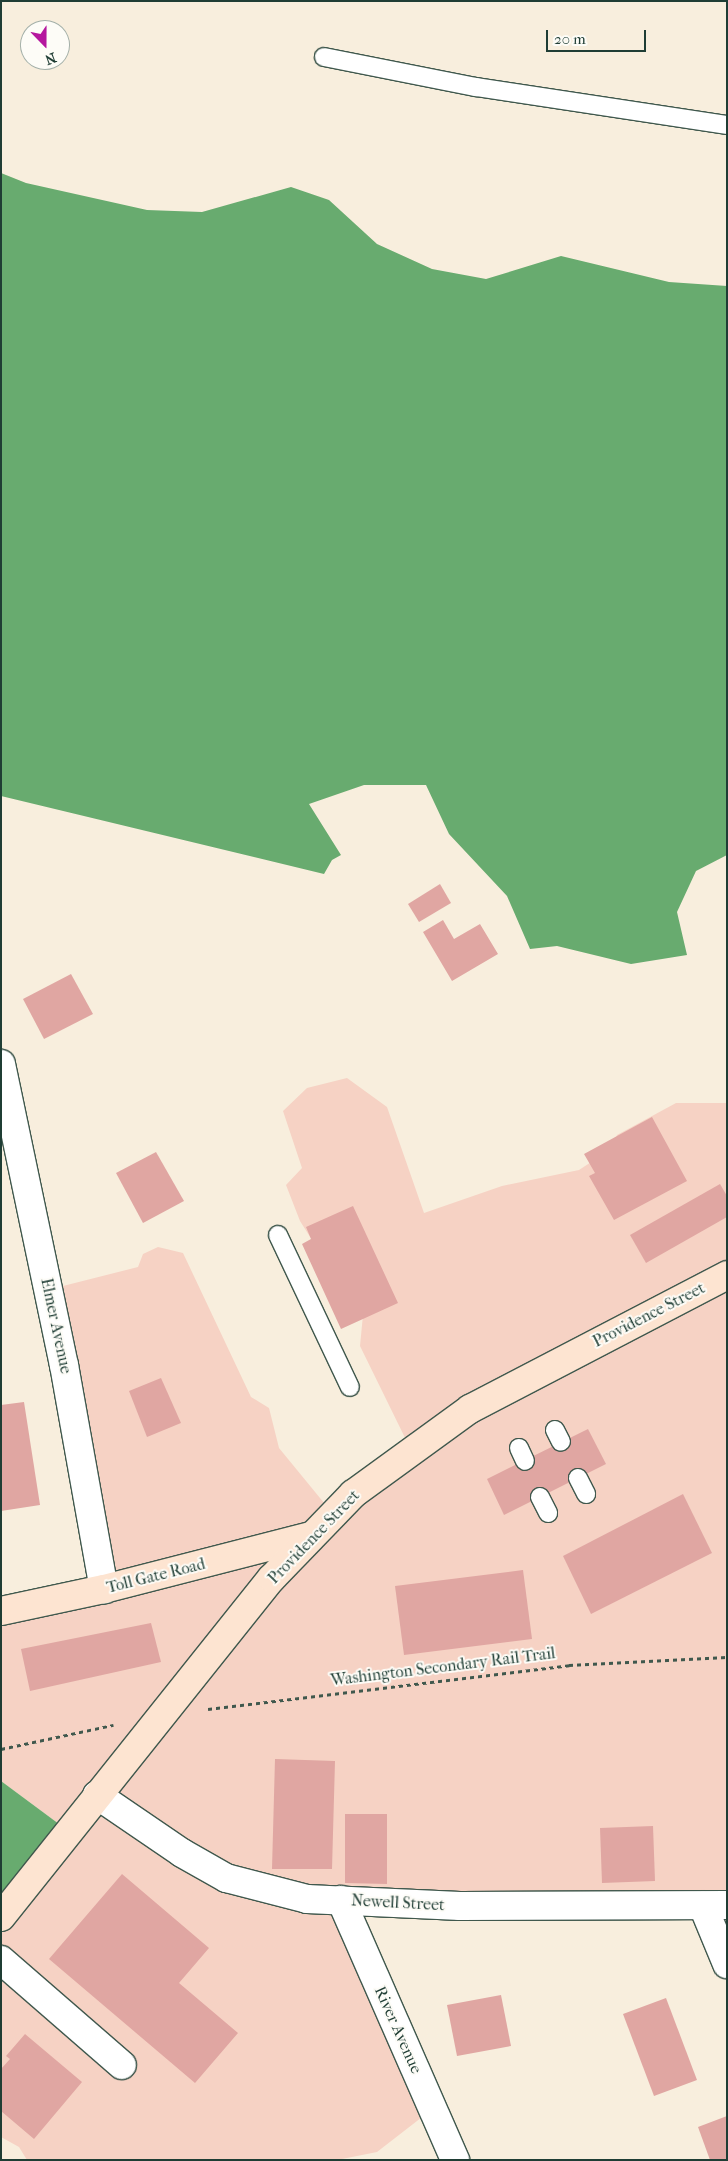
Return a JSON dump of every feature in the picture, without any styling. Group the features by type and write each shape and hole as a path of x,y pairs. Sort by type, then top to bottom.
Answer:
{"main road":[{"name":"Providence Street","path":"1,1917 97,1795 164,1716 272,1578 310,1536 353,1494 470,1409 727,1275"},
{"name":"Toll Gate Road","path":"1,1612 104,1590 310,1536"}],"street":[{"name":"Elmer Avenue","path":"1,1064 64,1365 104,1590"},
{"name":"Newell Street","path":"97,1795 182,1853 226,1878 298,1898 460,1906 715,1906"},
{"name":"River Avenue","path":"341,1900 455,2160"},
{"path":"715,1906 727,1964"},
{"path":"1,1960 122,2065"}],"lane":[{"path":"324,57 476,87 727,125"},
{"path":"278,1235 350,1387"},
{"path":"578,1478 586,1494"},
{"path":"540,1497 548,1513"}],"path":[{"name":"Washington Secondary Rail Trail","path":"164,1716 242,1703 569,1665 727,1658"},
{"path":"1,1749 118,1724"}],"shaded area":[{"path":"347,1078 387,1107 424,1213 502,1186 579,1170 611,1149 617,1135 676,1103 727,1103 727,1909 346,1910 426,2114 377,2152 337,2160 27,2160 19,2147 1,2137 1,1912 63,1827 1,1781 1,1603 93,1584 59,1287 138,1267 143,1254 158,1247 183,1253 251,1397 269,1408 279,1448 329,1509 411,1450 360,1346 365,1294 312,1240 300,1221 286,1185 302,1168 283,1111 307,1088"}],"green space":[{"path":"1,173 26,183 147,210 202,212 291,187 329,200 377,244 432,269 486,279 561,256 669,282 727,286 727,855 696,871 677,912 687,955 631,964 557,946 530,949 507,896 449,834 426,785 364,785 309,804 341,855 332,860 324,874 1,796"},
{"path":"1,1781 63,1827 1,1912"}],"building":[{"path":"440,884 451,903 419,922 408,904"},
{"path":"443,920 454,939 480,924 498,954 452,981 423,932"},
{"path":"71,974 93,1014 44,1039 23,999"},
{"path":"652,1117 687,1181 614,1220 589,1176 595,1173 584,1154"},
{"path":"156,1152 184,1201 143,1223 116,1173"},
{"path":"720,1184 727,1196 727,1217 646,1263 630,1235"},
{"path":"353,1206 398,1303 341,1329 302,1244 311,1239 306,1227"},
{"path":"161,1378 181,1423 147,1437 129,1391"},
{"path":"24,1402 40,1505 1,1511 1,1405"},
{"path":"588,1429 606,1464 504,1515 487,1479"},
{"path":"683,1494 712,1553 591,1614 563,1556"},
{"path":"523,1570 532,1639 404,1655 395,1586"},
{"path":"151,1623 161,1662 30,1691 21,1649"},
{"path":"275,1759 335,1761 332,1869 272,1869"},
{"path":"345,1814 387,1814 387,1884 345,1883"},
{"path":"653,1826 655,1881 602,1883 600,1828"},
{"path":"122,1874 209,1948 179,1983 238,2033 195,2083 49,1959"},
{"path":"501,1995 511,2046 457,2056 447,2005"},
{"path":"666,1998 697,2080 654,2096 623,2014"},
{"path":"25,2034 82,2082 34,2139 1,2111 1,2069 10,2059 6,2056"},
{"path":"727,2116 727,2160 710,2160 698,2127"}]}
